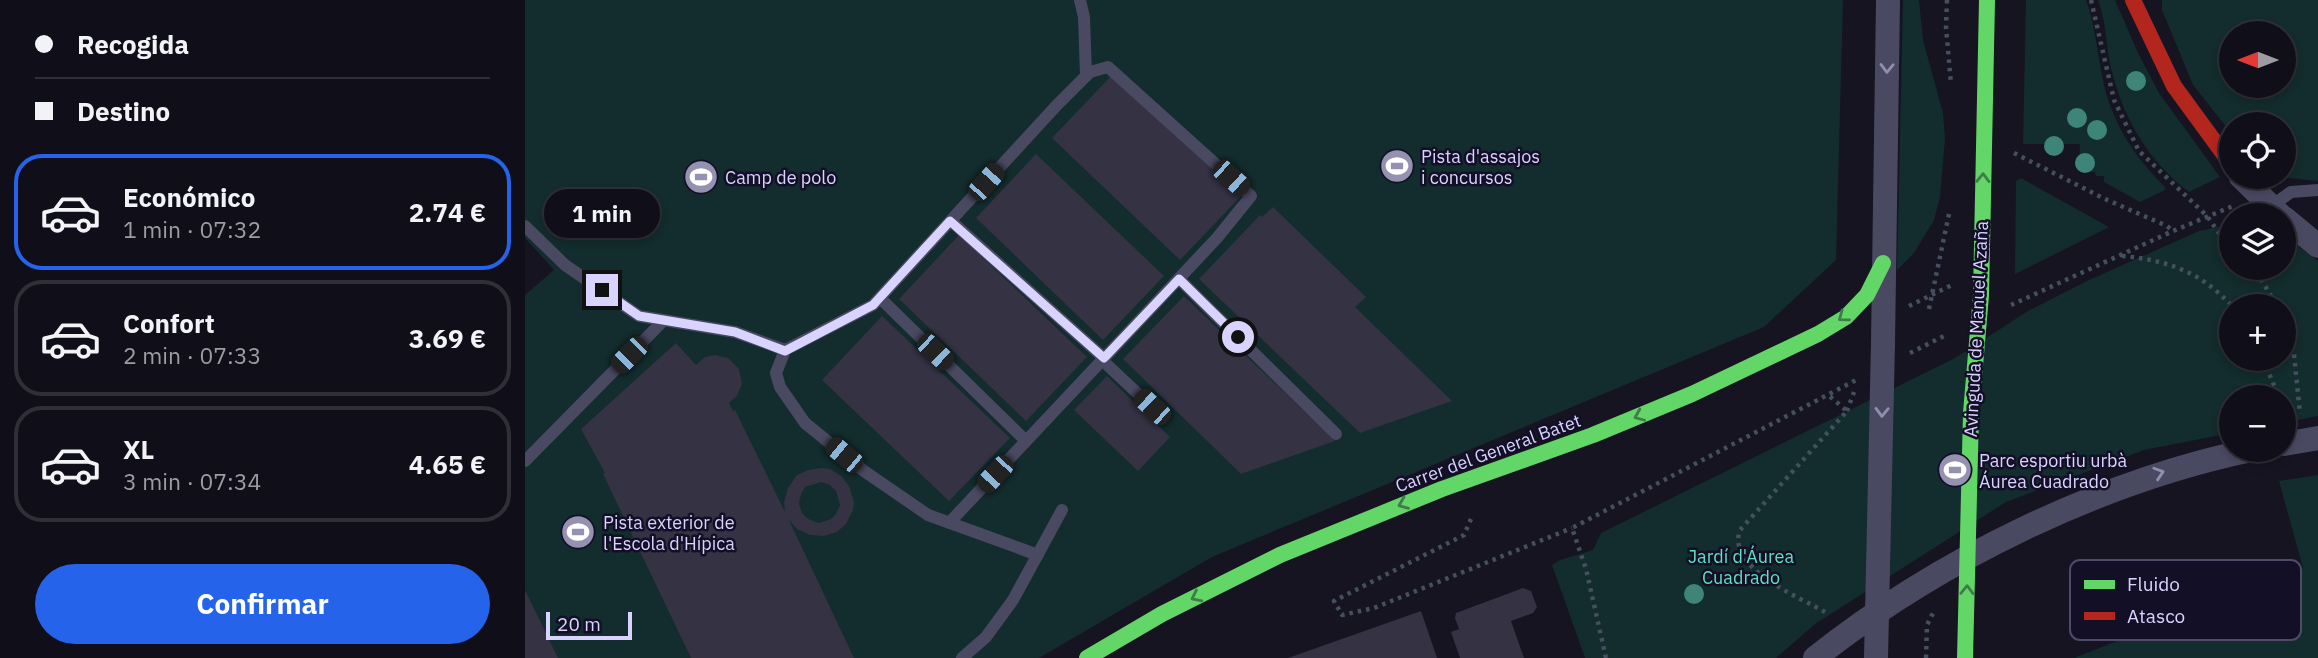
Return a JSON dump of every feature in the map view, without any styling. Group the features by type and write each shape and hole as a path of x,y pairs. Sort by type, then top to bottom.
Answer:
{"street":[{"path":"1877,658 1888,0"},
{"name":"Avinguda de Manuel Azaña","path":"1965,658 1971,413 1981,295 1987,0"},
{"path":"2133,0 2174,86 2219,149"},
{"path":"2253,189 2268,203"},
{"path":"2296,228 2318,246"},
{"name":"Carrer del General Batet","path":"1087,658 1162,614 1280,555 1442,488 1520,463 1618,425 1692,394 1818,334 1846,317 1867,295 1883,263"},
{"path":"2296,442 2318,438"},
{"path":"1815,658 1890,604 1955,565 2029,528 2096,496 2156,474 2219,457"}],"lane":[{"path":"1080,0 1084,17 1086,76"},
{"path":"949,523 1217,238 1251,196 1108,67 1090,72 1086,76 873,305 785,351 776,373 781,387 804,423 864,471 928,515 949,523 1038,555"},
{"path":"2284,203 2291,192 2318,190"},
{"path":"950,221 1103,359 1152,407"},
{"path":"525,226 565,265 639,316 735,332 785,351"},
{"path":"1179,279 1336,434"},
{"path":"880,298 1026,441"},
{"path":"525,461 664,320"},
{"path":"962,658 986,637 1013,600 1062,510"}],"path":[{"path":"1947,0 1946,27 1952,93"},
{"path":"2091,0 2114,100 2132,138 2140,151 2207,216 2219,233"},
{"path":"2011,154 2167,226 2172,231"},
{"name":"Avinguda de Manuel Azaña","path":"1929,309 1950,208"},
{"path":"2119,256 2151,258 2180,267 2221,294"},
{"path":"2296,365 2300,415"},
{"path":"1825,612 1758,574 1741,553 1737,538 1740,530 1847,411 1827,394"},
{"path":"1471,519 1464,535 1334,601 1342,615 1374,608 1572,528"}],"green space":[{"path":"525,0 1843,0 1836,260 1764,327 1212,557 1039,658 525,658 525,295 554,270 525,238"},
{"path":"1903,0 1919,0 1923,40 1943,113 1945,139 1940,197 1934,220 1914,253 1897,270"},
{"path":"2026,0 2086,0 2106,91 2117,122 2133,149 2165,190 2140,202 2104,182 2104,176 2096,176 2095,172 2090,172 2090,166 2079,166 2080,144 2023,144"},
{"path":"2098,0 2115,0 2159,93 2219,177 2189,192 2173,179 2147,149 2120,98 2109,59"},
{"path":"2162,0 2318,0 2318,181 2296,179 2296,112 2219,112 2219,118 2193,85 2162,10"},
{"path":"2021,178 2109,227 2015,274 2016,181"},
{"name":"Jardí d'Áurea Cuadrado","path":"2219,227 2219,280 2296,280 2296,245 2318,261 2318,416 2296,421 2296,385 2219,385 2219,435 2144,450 2006,502 1815,624 1776,658 1585,658 1552,565 1593,550 1601,533 1955,358 2028,311 2087,281 2199,231"},
{"path":"2318,475 2318,658 2074,658 2120,640 2301,640 2303,568 2279,481"}],"building":[{"path":"1113,74 1241,196 1180,260 1052,138"},
{"path":"1036,154 1164,276 1103,340 976,218"},
{"path":"1273,207 1366,297 1355,307 1452,401 1360,433 1199,279 1260,215 1262,217"},
{"path":"959,235 1087,357 1026,421 899,299"},
{"path":"1184,296 1335,441 1241,474 1123,359"},
{"path":"882,316 1010,438 949,501 822,380"},
{"path":"676,343 696,365 705,357 715,355 728,358 739,369 742,384 737,396 729,403 733,411 735,410 785,512 784,502 788,488 797,475 808,470 830,469 841,476 849,486 854,502 853,510 846,524 837,532 824,536 810,535 797,529 789,520 854,658 691,658 603,474 605,473 581,429","holes":["821,482 836,491 840,505 836,514 819,523 808,519 799,504 805,487"]},
{"path":"1107,376 1170,437 1138,471 1074,410"},
{"path":"1523,588 1531,591 1537,607 1533,613 1511,621 1524,658 1460,658 1451,632 1459,629 1456,613"},
{"path":"525,590 558,658 525,658"},
{"path":"1421,611 1437,658 1288,658"}],"traffic: fast":[{"path":"1981,295 1987,0"},
{"path":"1087,658 1162,614 1280,555 1442,489 1593,435 1692,394 1818,334 1846,317 1867,295 1883,263"},
{"path":"1965,658 1971,413 1981,295"}],"traffic: jam":[{"path":"2133,0 2174,86 2219,148"}],"place":[{"name":"Pista d'assajos i concursos","path":"1397,166"},
{"name":"Camp de polo","path":"701,177"},
{"name":"Parc esportiu urbà Áurea Cuadrado","path":"1955,470"},
{"name":"Pista exterior de l'Escola d'Hípica","path":"578,532"}],"route":[{"path":"602,290 639,316 735,332 785,351 873,305 950,221 1104,358 1179,279 1238,337"}]}
